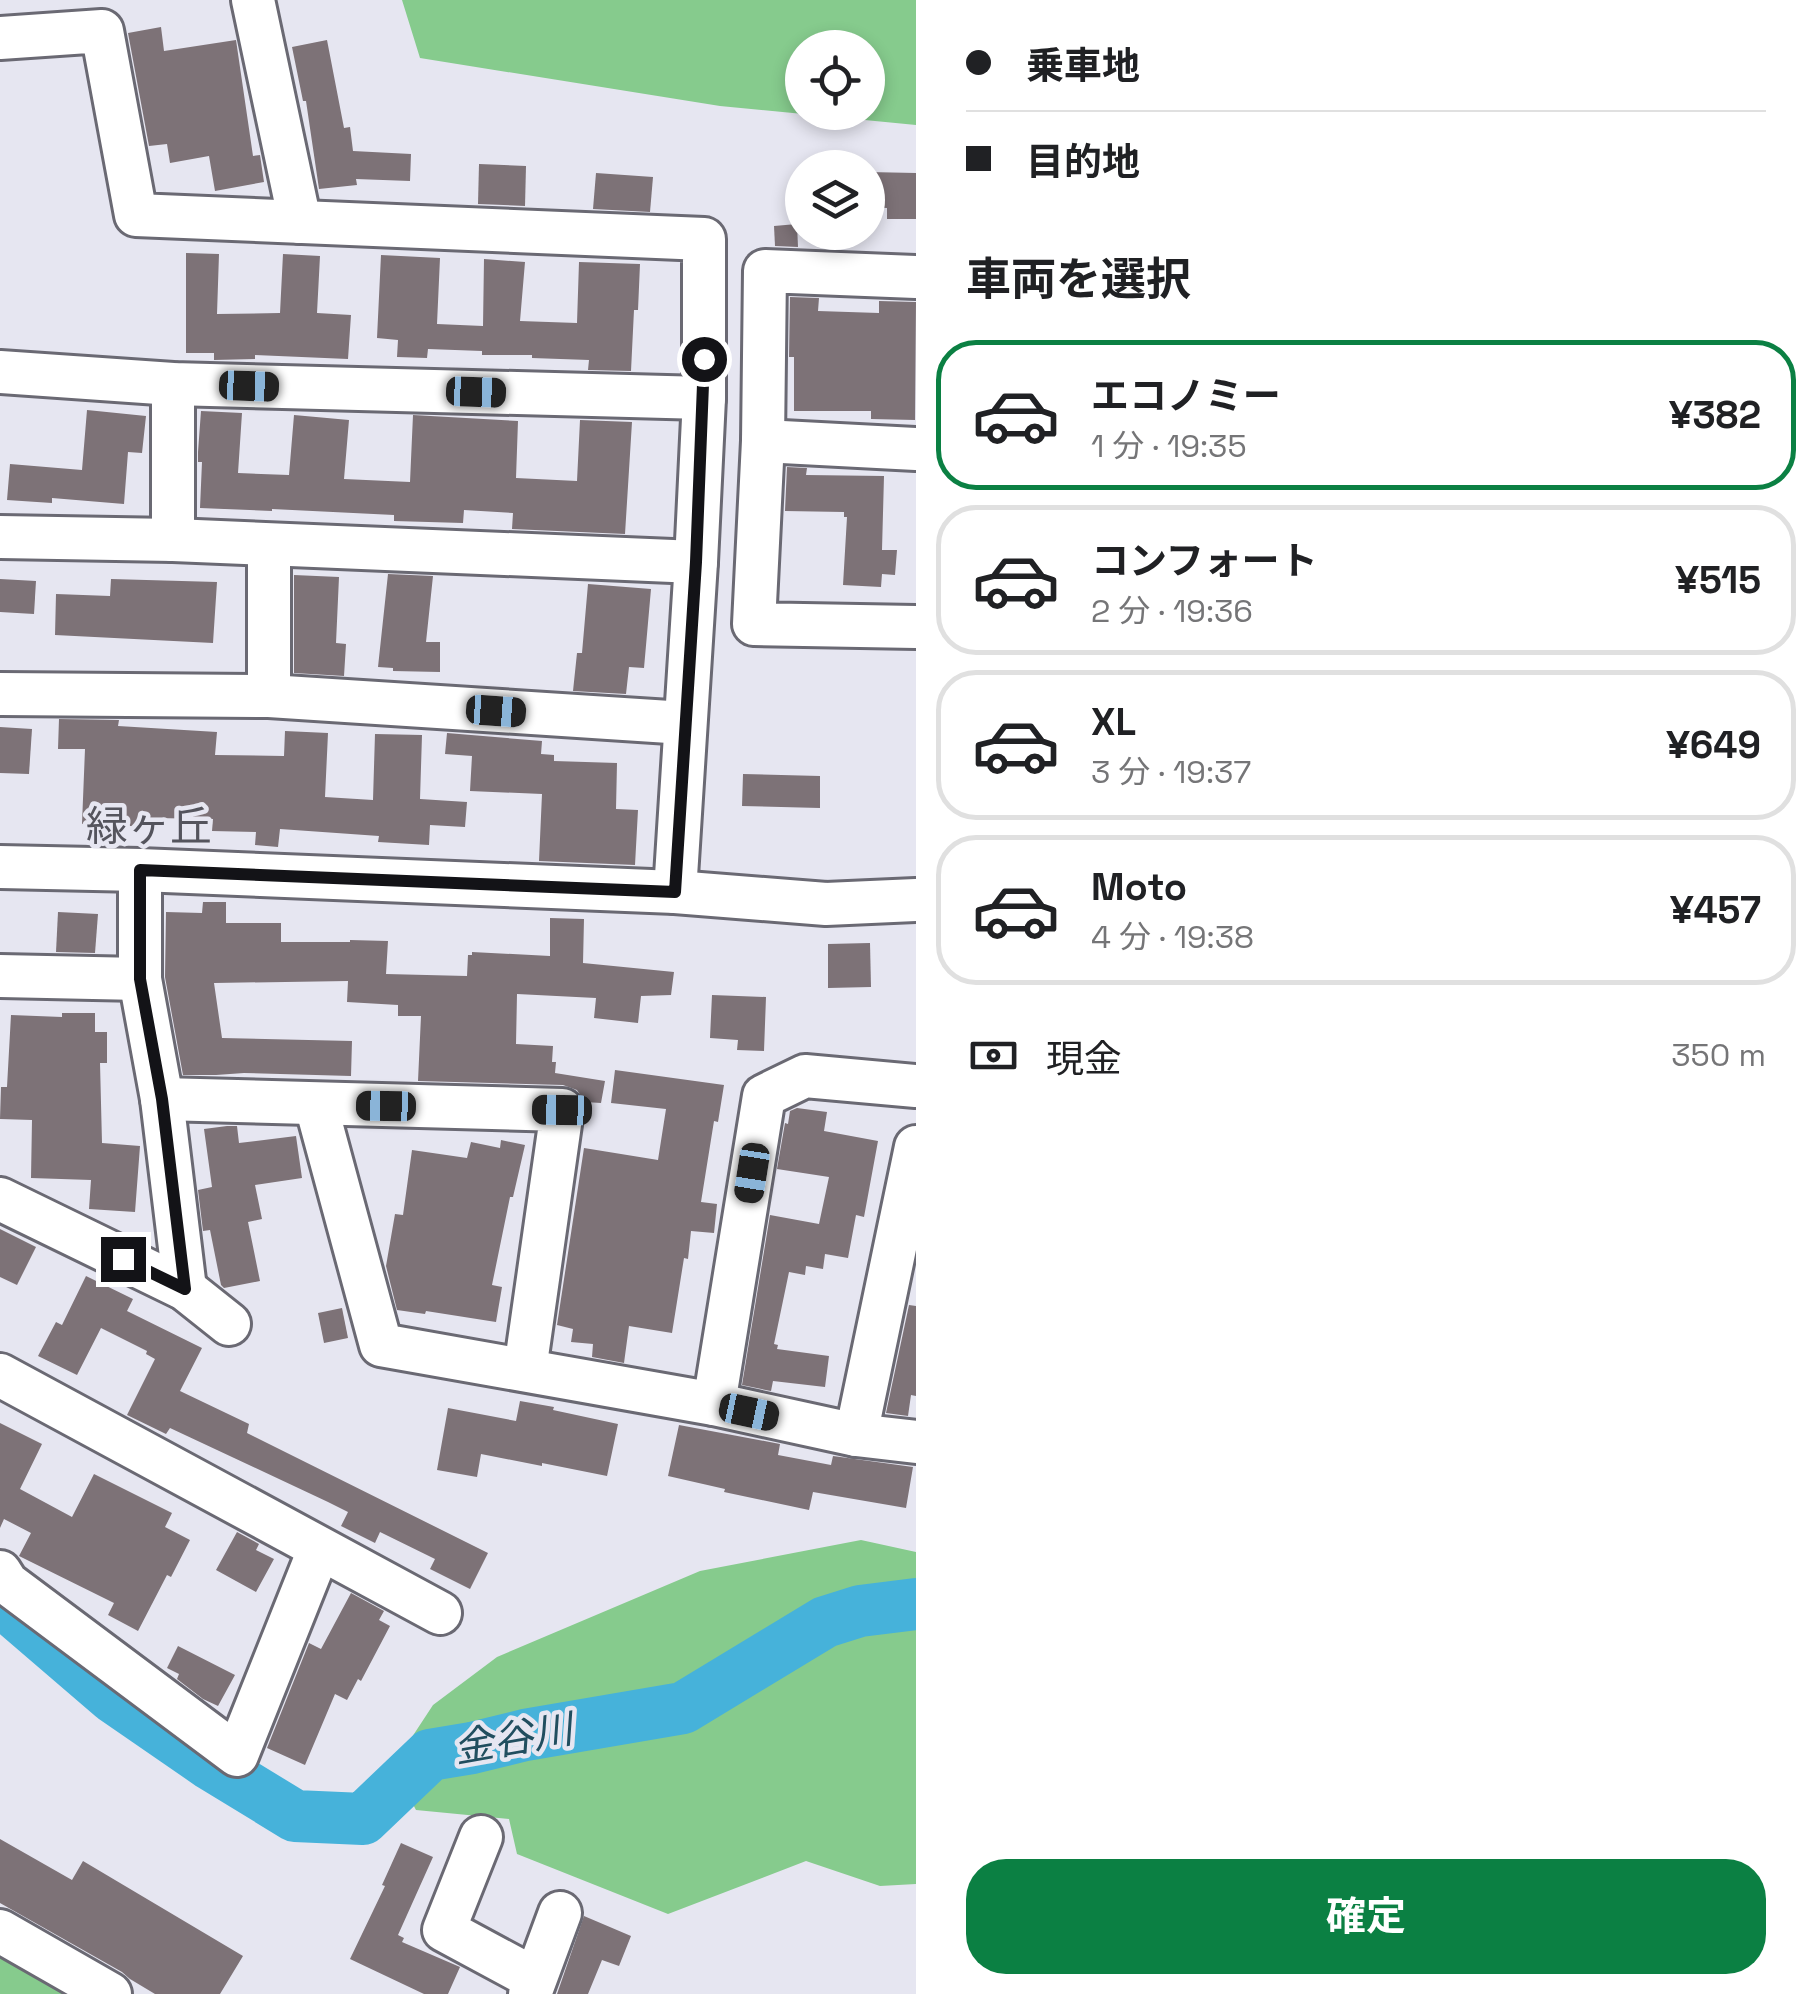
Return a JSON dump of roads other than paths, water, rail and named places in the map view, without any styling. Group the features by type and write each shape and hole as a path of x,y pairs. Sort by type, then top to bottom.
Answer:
{"street":[{"path":"253,0 300,222"},
{"path":"0,38 102,31 136,215 704,239 704,398 675,892"},
{"path":"916,277 766,271 754,624 916,626"},
{"path":"1,368 173,384 704,398"},
{"path":"173,384 173,540"},
{"path":"763,441 916,448"},
{"path":"0,537 173,540 696,562"},
{"path":"269,545 269,696"},
{"path":"0,694 269,696 686,723"},
{"path":"0,867 675,892 826,904 916,900"},
{"path":"140,870 140,979 162,1099 185,1289"},
{"path":"0,976 140,979"},
{"path":"714,1404 764,1096 805,1076 916,1086"},
{"path":"162,1099 562,1110 525,1370"},
{"path":"316,1105 381,1345 714,1404 856,1435 916,1442"},
{"path":"856,1435 916,1147"},
{"path":"0,1199 185,1289 229,1324"},
{"path":"4,1387 440,1613"},
{"path":"0,1572 7,1583 237,1755 320,1550"},
{"path":"481,1838 444,1930 532,1987 560,1913"},
{"path":"0,1930 110,1994"}],"waterway":[{"name":"金谷川","path":"0,1600 113,1697 295,1816 363,1819 430,1755 683,1708 825,1622 860,1611 916,1604"}],"district":[{"name":"緑ヶ丘","path":"149,826"}]}
